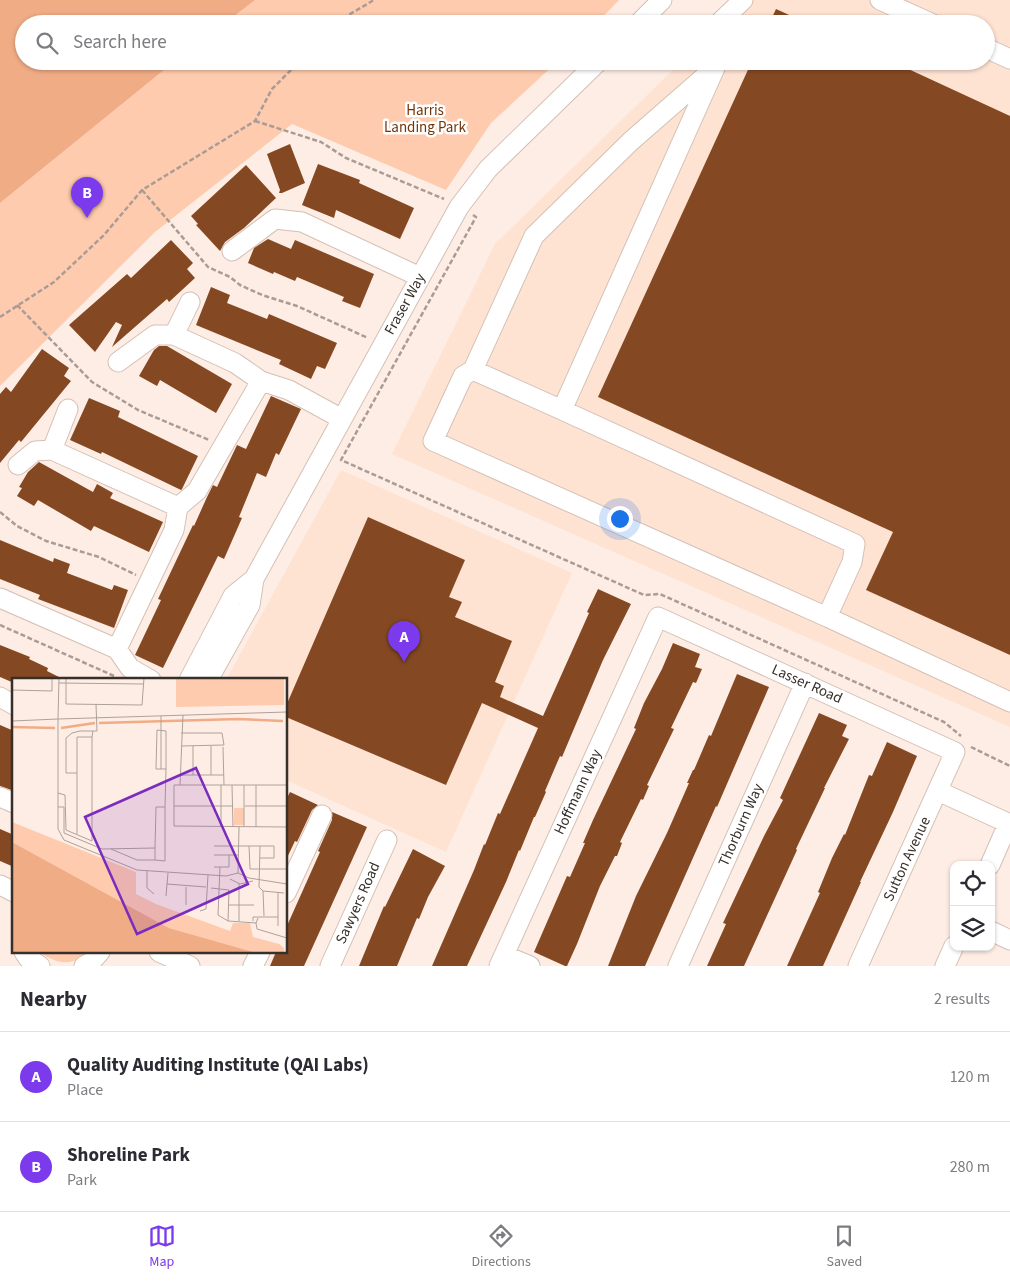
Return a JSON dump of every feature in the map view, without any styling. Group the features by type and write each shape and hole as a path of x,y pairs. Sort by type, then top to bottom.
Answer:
{"street":[{"path":"647,15 662,0"},
{"path":"727,15 742,0"},
{"path":"880,0 913,15"},
{"path":"995,52 1010,59"},
{"name":"Fraser Way","path":"209,678 250,605 254,579 459,207 482,176 590,70"},
{"path":"708,70 631,141 534,236 473,370 463,376 433,441 827,617 1010,702"},
{"path":"562,410 712,70"},
{"path":"232,251 275,219 302,222 420,277"},
{"path":"174,335 190,302"},
{"path":"118,362 155,335 174,335 236,363 261,382 289,390 342,420"},
{"path":"473,370 855,544 852,562 827,617"},
{"path":"117,649 174,530 178,507 197,491 261,382"},
{"path":"52,450 68,408"},
{"path":"18,464 34,451 52,450 178,507"},
{"name":"Fraser Way","path":"190,678 233,596 254,579"},
{"path":"0,598 117,649 130,668 148,678"},
{"name":"Lasser Road","path":"658,617 955,752"},
{"name":"Hoffmann Way","path":"501,960 658,617"},
{"name":"Thorburn Way","path":"678,966 805,683"},
{"path":"0,698 12,704"},
{"name":"Sutton Avenue","path":"858,966 955,752"},
{"path":"938,791 1009,824 992,861"},
{"path":"0,797 12,802"},
{"path":"288,889 322,815"},
{"name":"Sawyers Road","path":"330,966 387,840"},
{"path":"0,885 12,891"},
{"path":"995,933 1010,940"},
{"path":"945,966 952,951"},
{"path":"84,966 98,954"},
{"path":"163,954 190,966"},
{"path":"253,966 259,954"},
{"path":"501,960 530,966"}],"path":[{"path":"348,15 374,0"},
{"path":"0,317 61,276 104,235 142,190 255,121 272,89 291,70"},
{"path":"255,121 321,142 346,158 446,200"},
{"path":"142,190 208,267 262,295 297,306 383,344"},
{"path":"17,305 92,382 138,410 208,440 222,448"},
{"path":"0,512 17,526 46,541 99,557 138,575 151,578"},
{"path":"0,625 118,678"}],"shaded area":[{"path":"0,0 255,0 236,15 15,15 15,70 164,70 0,203"},
{"path":"745,0 1010,0 1010,727 392,454 495,244 673,70 995,70 995,15 730,15"},
{"path":"341,470 572,573 446,852 288,781 288,678 227,678"}],"green space":[{"path":"255,0 619,0 605,15 236,15"},
{"name":"Harris Landing Park","path":"164,70 548,70 491,123 446,190 292,124 155,232 0,386 0,203"},
{"path":"42,954 87,954 71,962 59,961"}],"building":[{"path":"776,9 789,15 773,15"},
{"path":"748,70 910,70 1010,116 1010,655 866,590 893,532 598,397"},
{"path":"290,144 305,183 279,193 280,190 267,154"},
{"path":"318,164 360,180 359,183 414,208 400,239 336,210 334,218 302,205"},
{"path":"246,165 276,198 244,228 225,242 220,251 196,225 198,224 191,216"},
{"path":"268,239 291,249 295,240 374,274 360,308 342,301 344,297 297,277 295,281 248,263 254,248"},
{"path":"171,240 193,263 187,269 195,278 169,302 167,299 112,347 122,325 116,322 95,352 69,325 127,274 131,278"},
{"path":"211,287 230,295 227,303 267,319 269,314 337,343 325,369 317,366 311,379 279,364 281,360 196,325"},
{"path":"159,346 167,346 232,384 216,413 160,380 157,386 139,376 154,350"},
{"path":"42,349 69,368 64,376 71,381 21,442 19,440 0,463 0,394 6,387 11,392"},
{"path":"271,396 301,409 279,455 276,453 266,477 257,473 239,517 242,518 224,559 218,556 163,668 135,655 161,600 158,599 213,485 217,487 237,445 246,449"},
{"path":"89,398 120,411 118,417 198,456 182,489 102,452 101,454 70,440"},
{"path":"39,462 93,492 97,484 113,493 110,498 163,522 149,552 94,526 91,531 38,500 34,506 17,496 22,488 19,487 28,472"},
{"path":"368,517 465,560 449,597 462,602 455,617 512,641 495,682 504,686 500,697 543,716 598,589 631,604 603,660 562,757 560,756 520,851 467,966 432,966 484,844 498,813 500,814 538,728 482,703 446,785 288,718 288,701"},
{"path":"0,540 53,562 54,558 70,564 67,573 112,590 114,585 128,590 114,628 38,599 40,595 0,579"},
{"path":"673,643 700,654 695,667 702,669 696,683 693,682 671,728 674,729 647,785 649,786 643,800 641,799 620,842 622,843 617,856 615,856 600,886 577,944 567,966 565,966 534,952 567,876 570,877 593,820 636,729 634,728 644,703"},
{"path":"0,645 30,657 29,659 48,668 47,671 61,678 12,678 12,682 0,677"},
{"path":"737,674 769,687 717,807 645,966 608,966 636,896 667,833 689,783 687,783 709,735 711,736"},
{"path":"819,713 847,725 842,736 849,739 824,788 744,966 707,966 726,924 723,923 783,800 780,798"},
{"path":"0,725 12,730 12,790 0,786"},
{"path":"887,742 917,756 893,812 823,966 787,966 820,893 818,892 832,858 845,835 869,775 872,776"},
{"path":"290,792 318,805 312,810 297,842 295,841 288,856 288,796"},
{"path":"332,812 367,827 304,966 270,966 275,954 288,954 288,924 332,820"},
{"path":"0,829 12,834 12,866 0,861"},
{"path":"413,849 445,866 428,897 419,919 417,918 397,966 359,966 384,906"}],"place":[{"name":"Shoreline Park","path":"87,218"},
{"name":"Quality Auditing Institute (QAI Labs)","path":"404,662"}]}
